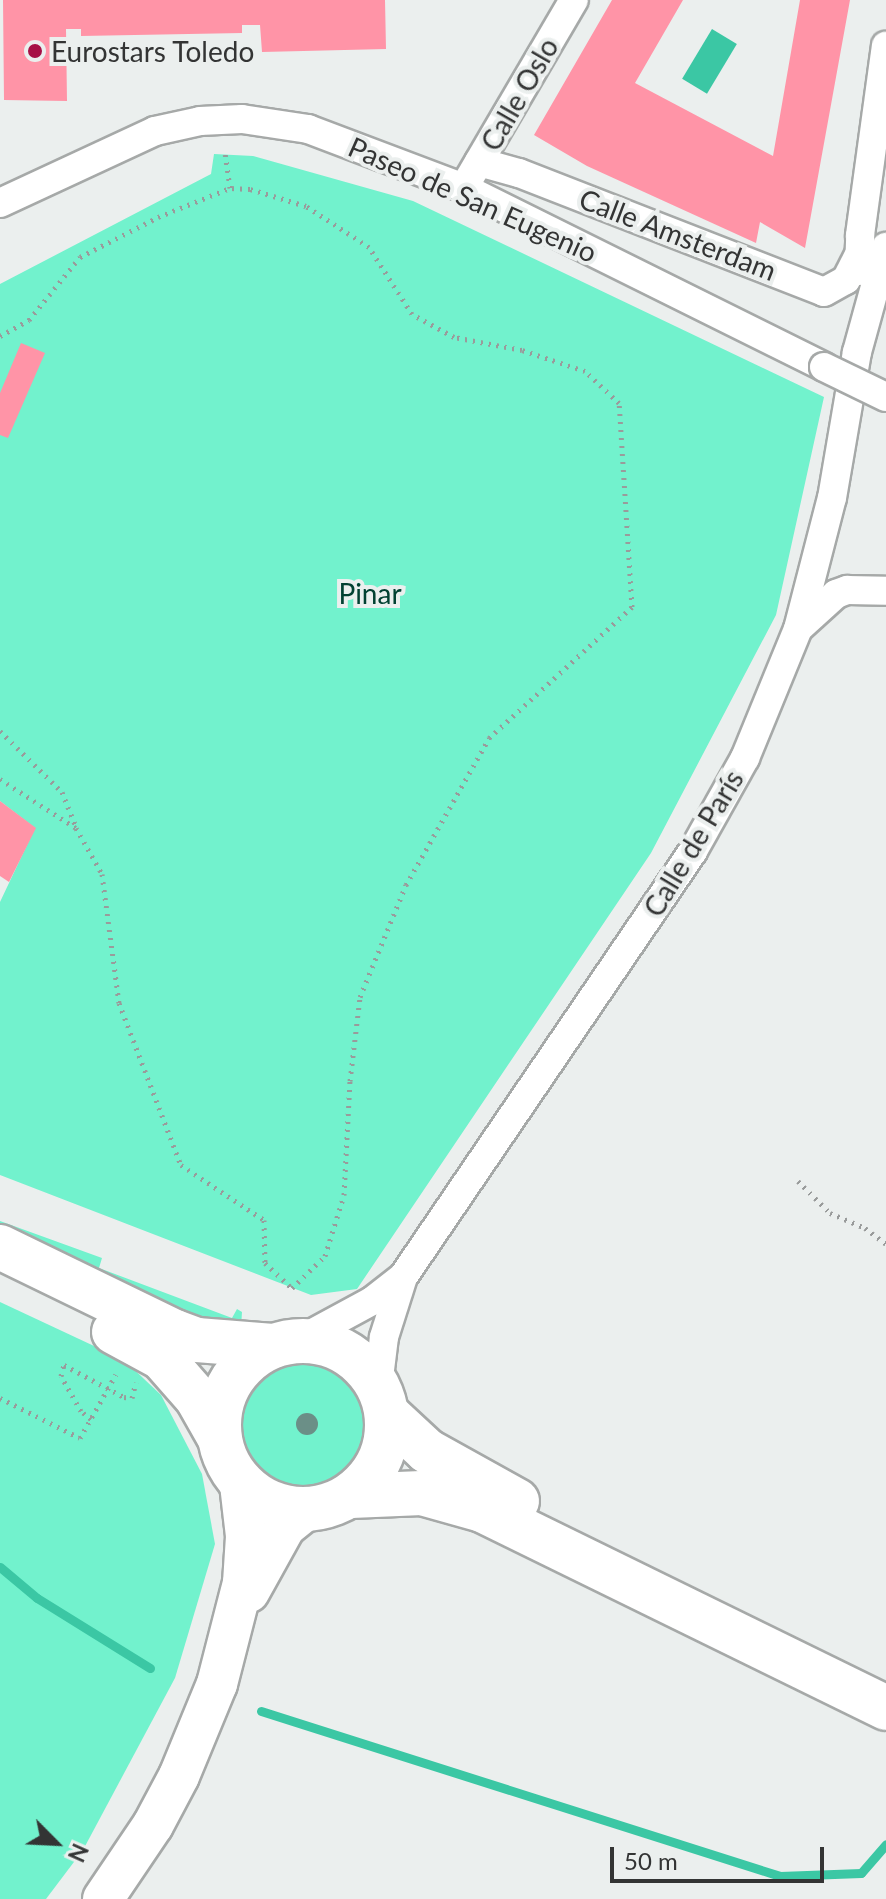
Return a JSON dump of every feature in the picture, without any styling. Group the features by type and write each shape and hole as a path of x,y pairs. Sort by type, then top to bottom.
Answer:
{"main road":[{"path":"0,1247 197,1340 318,1341 345,1352 368,1370 382,1400 427,1451 479,1482 886,1684"},
{"path":"0,1278 162,1358 197,1398 218,1435 225,1461 240,1484 259,1499 281,1508 305,1511 329,1506 351,1496 368,1480 380,1460 387,1437 382,1400"},
{"path":"218,1435 220,1407 230,1381 249,1360 286,1343"},
{"path":"232,1636 243,1583 246,1536 240,1484"},
{"path":"351,1496 422,1493 482,1510 886,1708"},
{"path":"103,1899 153,1825 179,1776 200,1729 258,1570 285,1527 305,1511"}],"street":[{"name":"Calle Oslo","path":"464,188 574,0"},
{"name":"Calle de París","path":"382,1400 384,1337 403,1277 693,851 745,758 798,629 832,498 873,251 886,46"},
{"name":"Paseo de San Eugenio","path":"0,203 155,131 200,121 242,119 308,129 464,188 886,397"},
{"name":"Calle Amsterdam","path":"479,162 519,173 824,292 846,280 873,251"},
{"path":"798,629 836,594 847,590 886,591"},
{"name":"Calle de París","path":"286,1343 352,1314 403,1277"}],"path":[{"path":"225,154 230,188"},
{"path":"0,336 29,320 80,257 158,217 230,188 250,189 306,206 369,247 412,314 454,337 522,350 585,371 619,403 632,607 489,738 406,885 360,997 350,1081 344,1195 325,1256 292,1288 265,1263 264,1220 181,1165 119,1003 102,874 76,828 62,792 0,731"},
{"path":"0,779 76,828"},
{"path":"798,1181 830,1213 865,1228 886,1244"},
{"path":"91,1419 81,1411 61,1376 64,1365 107,1390 132,1398 136,1379 130,1370"},
{"path":"0,1398 80,1438 118,1370"}],"green space":[{"name":"Pinar","path":"214,154 253,156 413,201 824,397 776,615 651,853 357,1289 311,1295 0,1175 0,902 35,828 0,801 0,284 211,174"},
{"path":"0,1221 102,1258 99,1268 232,1318 237,1309 242,1312 241,1328 207,1331 0,1235"},
{"path":"0,1302 124,1360 161,1395 202,1474 215,1544 175,1678 83,1850 46,1899 0,1899"},
{"path":"303,1364 326,1369 346,1382 359,1402 364,1425 359,1448 346,1468 326,1481 303,1486 280,1481 260,1468 247,1448 242,1425 247,1402 260,1382 280,1369"}],"shaded area":[{"path":"712,29 737,44 707,94 682,79"}],"building":[{"name":"Eurostars Toledo","path":"3,0 385,0 386,49 262,52 260,25 242,25 242,33 81,36 81,29 66,29 67,101 4,100"},
{"path":"612,0 683,0 635,83 773,156 800,0 850,0 805,248 760,222 756,243 587,166 534,135"},
{"path":"21,343 45,353 8,438 0,435 0,393"},
{"path":"0,801 36,828 9,882 0,876"}],"waterway":[{"path":"0,1567 37,1598 150,1668"},
{"path":"261,1711 780,1876 861,1873 886,1844"}],"place":[{"name":"Eurostars Toledo","path":"35,51"}]}
